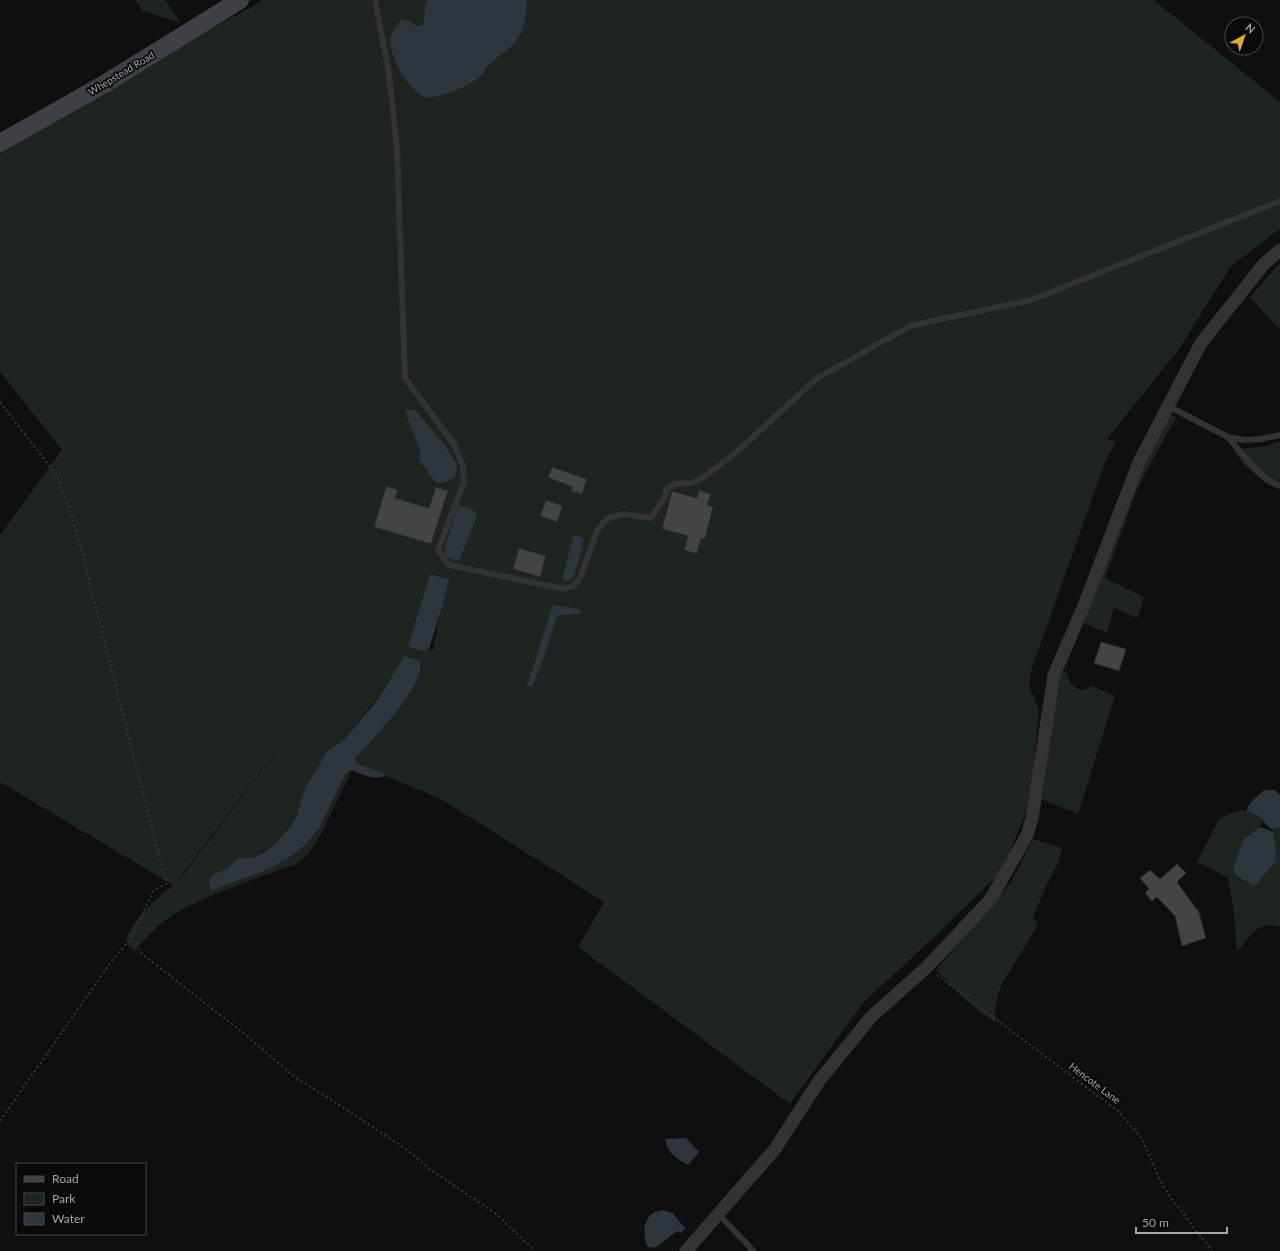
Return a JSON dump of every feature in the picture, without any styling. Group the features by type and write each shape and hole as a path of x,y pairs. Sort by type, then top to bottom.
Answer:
{"main road":[{"name":"Whepstead Road","path":"0,143 106,83 240,0"}],"street":[{"path":"686,1251 775,1149 819,1081 872,1016 927,967 990,900 1027,835 1032,818 1054,675 1083,608 1139,462 1201,343 1264,264 1280,250"}],"lane":[{"path":"375,0 389,74 397,149 405,378 454,444 463,466 464,482 438,550 449,565 562,589 574,586 580,578 597,531 606,520 623,514 651,518 665,497 666,490 675,484 692,483 707,475 740,448 816,379 910,326 1031,300 1280,201"},
{"path":"1168,406 1228,437 1243,440 1261,439 1280,435"},
{"path":"1228,437 1260,472 1274,484 1280,486"},
{"path":"718,1214 753,1251"}],"path":[{"path":"0,402 57,476 75,525 166,884 154,890 131,938 111,962 0,1121"},
{"path":"131,938 142,954 242,1032 295,1077 336,1102 400,1145 431,1170 495,1213 535,1251"},
{"name":"Hencote Lane","path":"927,967 1118,1111 1142,1139 1161,1182 1171,1198 1212,1251"}],"green space":[{"path":"135,0 165,0 181,23 143,11"},
{"path":"261,0 1154,0 1280,102 1280,229 1231,266 1179,349 1107,439 1116,441 1104,465 1032,668 1029,686 1039,710 1030,802 1002,871 863,1003 790,1104 578,947 604,902 441,799 355,763 355,759 384,727 402,704 410,692 422,666 384,690 342,742 331,748 303,796 294,821 282,838 259,855 252,858 238,858 229,867 213,875 211,891 273,867 292,856 305,845 319,829 345,775 352,770 320,836 309,853 301,861 294,865 220,892 177,912 159,925 134,951 127,942 128,934 132,926 145,910 173,885 0,782 0,535 62,450 0,372 0,154 198,35 250,8","holes":["446,579 433,650 429,649","302,717 183,875 177,881"]},
{"path":"1280,263 1280,327 1279,329 1250,297"},
{"path":"1167,412 1176,418 1136,492 1105,578 1144,597 1138,618 1114,608 1107,633 1079,621"},
{"path":"1280,441 1280,489 1265,483 1244,464 1233,450 1267,446"},
{"path":"1061,672 1066,672 1071,684 1079,690 1084,690 1092,686 1115,696 1078,814 1041,799"},
{"path":"1242,810 1258,816 1263,822 1260,827 1243,840 1238,879 1253,886 1257,884 1276,861 1273,832 1271,829 1280,827 1280,927 1267,925 1262,926 1250,936 1237,952 1234,911 1228,878 1197,862 1219,819 1230,813"},
{"path":"1033,839 1062,848 1058,863 1033,917 1038,925 1002,984 995,1007 996,1022 972,1005 936,970 1011,882"}],"water":[{"path":"428,0 527,0 526,17 519,37 505,52 486,67 483,74 478,79 464,87 446,94 426,97 413,89 407,82 393,56 390,38 396,26 402,19 409,21 416,26 421,26 424,23 425,6"},
{"path":"406,410 415,410 445,445 457,465 455,477 444,483 436,483 419,459 421,455 420,450 407,417"},
{"path":"458,506 469,508 474,511 477,516 459,561 447,557 444,549"},
{"path":"574,534 584,539 574,577 567,581 562,579"},
{"path":"430,574 449,580 429,649 421,651 408,647"},
{"path":"553,605 580,609 580,614 557,615 544,657 532,687 527,686"},
{"path":"404,656 420,661 420,671 415,684 407,698 396,712 355,759 356,763 386,775 373,778 352,770 348,772 345,775 319,829 305,845 292,856 273,867 211,891 209,881 213,875 229,867 238,858 252,858 265,852 291,826 296,818 308,784 327,752 342,742 374,704"},
{"path":"1264,790 1275,790 1280,795 1280,827 1271,829 1258,816 1246,811 1250,803"},
{"path":"1260,827 1273,832 1276,861 1257,884 1253,886 1240,878 1233,871 1243,840"},
{"path":"686,1138 699,1152 688,1165 673,1155 668,1149 665,1139"},
{"path":"663,1210 673,1213 685,1229 681,1233 677,1231 654,1248 648,1247 644,1234 647,1220 653,1213"}],"building":[{"path":"552,467 587,479 582,494 571,491 573,487 549,478 548,477"},
{"path":"386,486 398,490 395,498 429,508 436,487 448,491 431,544 374,527"},
{"path":"699,490 711,494 707,505 713,507 705,539 701,538 697,554 684,550 688,536 662,529 672,491 697,498"},
{"path":"546,500 563,506 557,522 540,516"},
{"path":"519,548 546,556 540,577 513,569"},
{"path":"1101,642 1126,649 1119,671 1094,663"},
{"path":"1177,864 1186,873 1177,882 1197,910 1198,909 1206,938 1182,946 1175,916 1157,897 1152,901 1145,893 1149,889 1140,878 1150,870 1160,879"}]}
